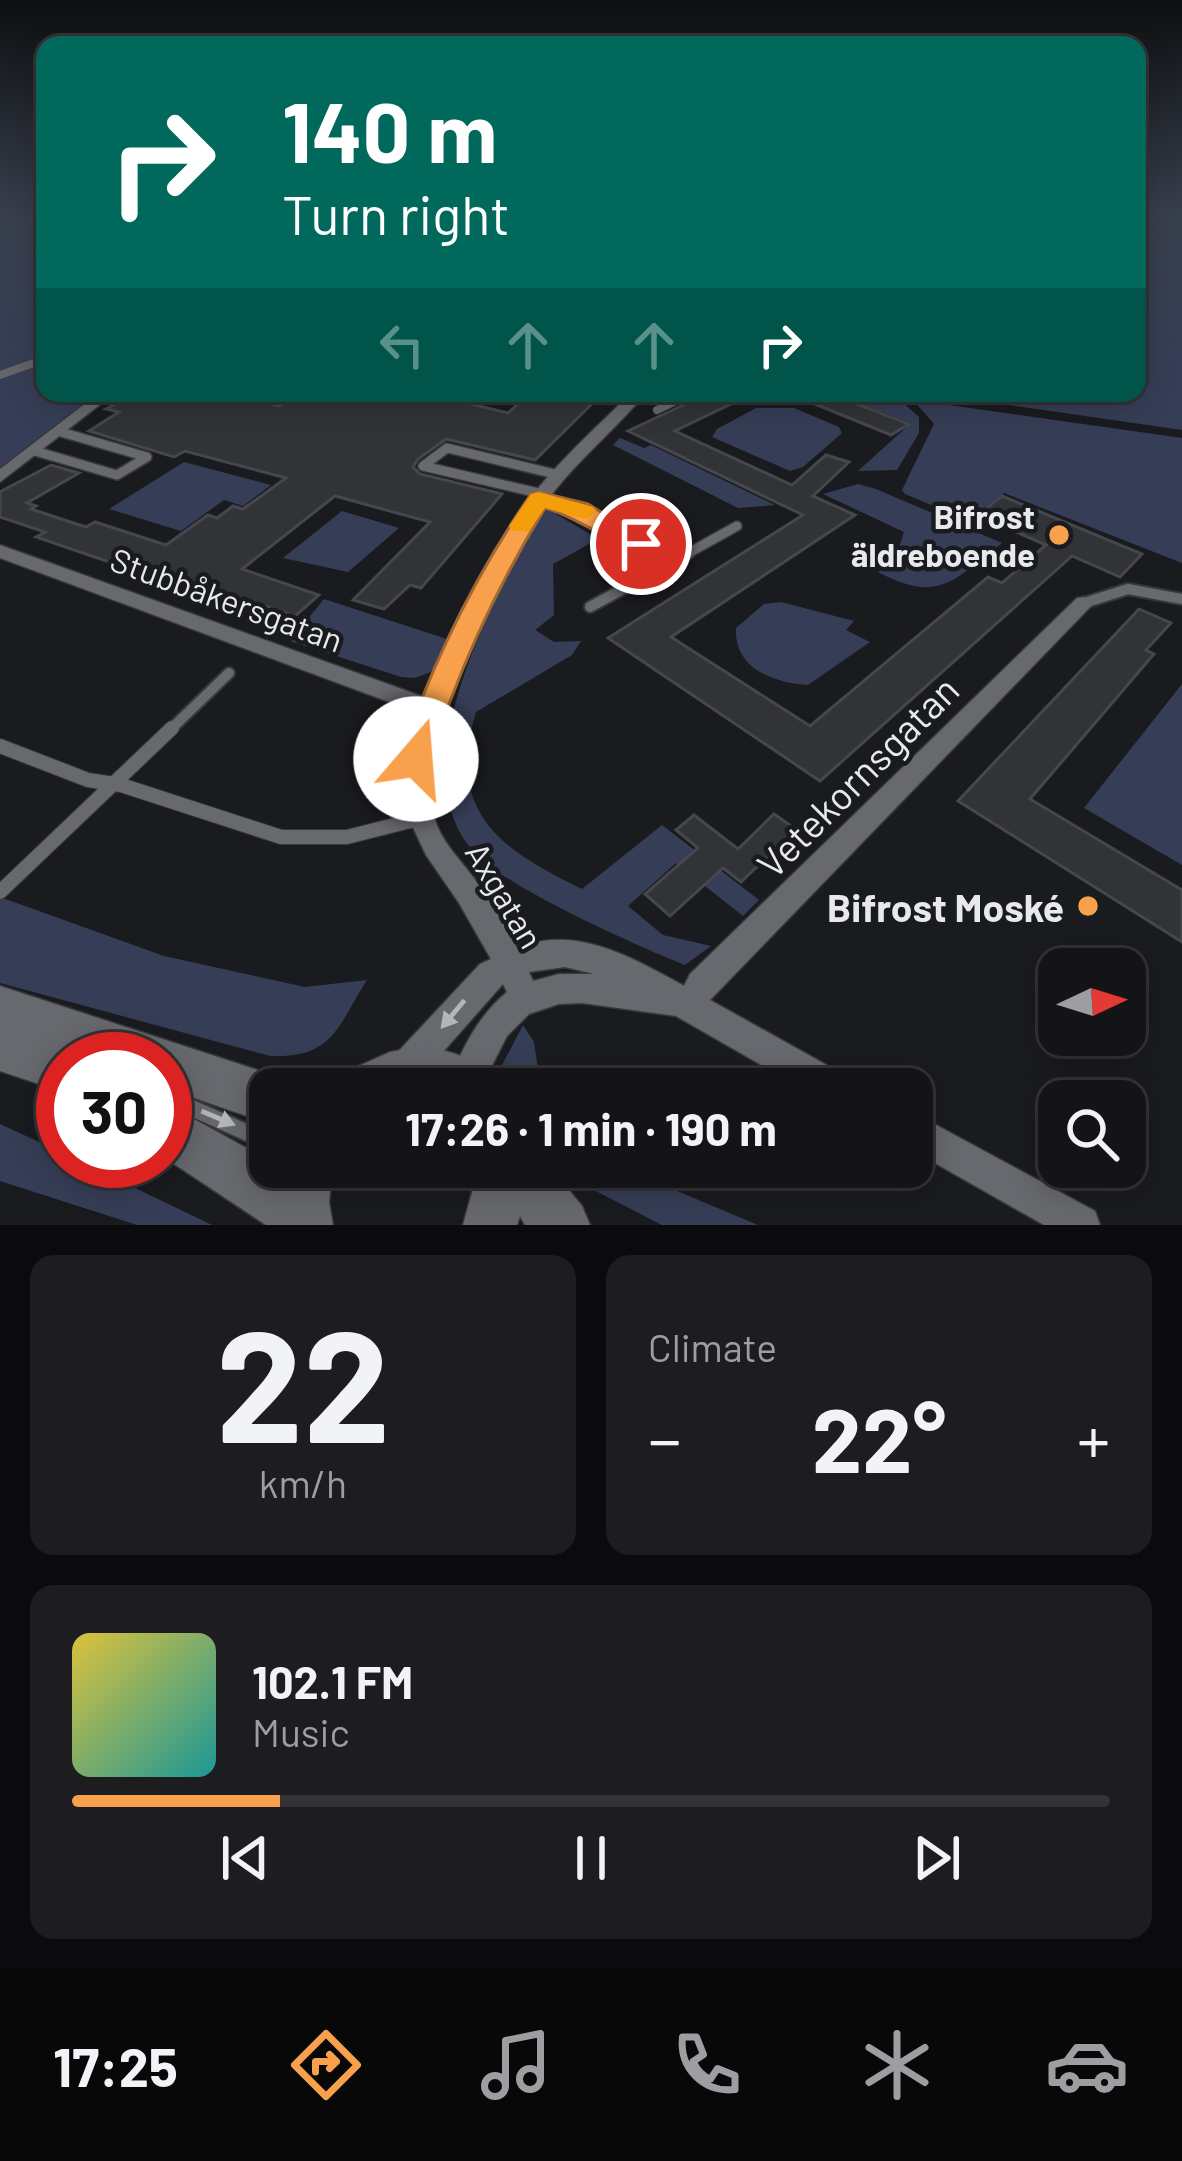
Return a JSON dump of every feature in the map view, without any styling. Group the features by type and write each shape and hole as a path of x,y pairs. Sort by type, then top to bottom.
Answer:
{"main road":[{"path":"0,1008 71,1032"},
{"path":"0,1047 36,1059"},
{"path":"192,1073 249,1093"},
{"path":"192,1145 251,1180 306,1204"},
{"path":"490,1225 502,1188"},
{"path":"533,1188 563,1225"}],"street":[{"path":"0,477 97,402"},
{"name":"Axgatan","path":"525,998 510,963 422,818 416,759 432,707 492,573 547,489 647,402"},
{"name":"Stubbåkersgatan","path":"0,551 410,703 432,707"},
{"name":"Vetekornsgatan","path":"690,1006 701,985 1084,603"},
{"path":"395,1068 478,985 510,963 549,955 590,956 617,965 799,1068"},
{"path":"474,1068 490,1032 504,1013 525,998 601,989 690,1006"},
{"path":"933,1142 1081,1225"}],"lane":[{"path":"0,375 36,362"},
{"path":"35,451 117,475 147,457 61,431"},
{"path":"547,489 424,466 447,448 547,489 672,562"},
{"path":"590,607 737,526"},
{"path":"1084,603 1128,589 1182,599"},
{"path":"0,892 229,674"},
{"path":"0,746 281,837 347,837 422,818"},
{"path":"192,1108 249,1134"}],"shaded area":[{"path":"0,274 36,274 36,402 90,402 0,470"},
{"path":"1146,274 1182,274 1182,430 988,402 1146,402"},
{"path":"855,402 902,402 919,417 919,433 897,470 858,471 911,423"},
{"path":"915,402 1182,438 1182,563 1004,493 967,520 905,494 902,490 934,424"},
{"path":"756,408 794,408 839,427 842,433 803,467 790,471 712,437 717,429"},
{"path":"620,438 644,448 651,445 775,505 738,508 613,445"},
{"path":"184,462 271,485 243,506 224,500 181,531 109,509"},
{"path":"858,484 1002,543 944,584 899,582 878,572 894,563 904,532 823,494"},
{"path":"561,508 556,514 598,539 553,564 554,615 535,630 554,642 581,641 572,655 476,712 468,777 475,802 505,842 582,889 662,825 759,900 743,916 676,863 628,906 663,935 711,946 685,965 606,931 514,882 475,853 454,818 446,777 449,733 460,686 535,519 544,509"},
{"path":"342,511 399,528 348,572 283,558"},
{"path":"324,599 447,639 433,671 401,677 290,641"},
{"path":"781,602 854,621 846,630 870,642 808,685 769,677 741,654 736,628 764,604"},
{"path":"1182,684 1182,865 1084,808"},
{"path":"0,897 164,956 305,987 367,980 339,1026 320,1046 270,1056 0,983"},
{"path":"523,1025 534,1042 538,1068 501,1067"},
{"path":"0,1124 36,1141 36,1188 135,1188 212,1225 137,1225 0,1181"},
{"path":"590,1188 670,1188 758,1225 662,1225"}],"building":[{"path":"120,402 279,406 285,402 463,402 508,413 520,402 594,402 535,460 446,439 418,459 413,467 420,474 502,494 421,588 410,585 384,609 353,600 430,522 335,496 242,569 319,595 295,616 259,604 254,607 216,598 150,576 36,537 45,532 0,517 0,492 51,465 79,473 27,503 36,506 31,509 86,527 95,522 166,545 208,515 217,518 233,506 243,509 286,478 185,451 174,457 89,431 119,412 106,409"},
{"path":"690,402 735,402 675,431 792,485 826,455 849,462 813,496 855,515 671,637 810,726 988,577 1002,583 1046,545 977,515 1002,496 1142,554 1120,577 1072,556 820,781 608,638 803,515 628,431"},
{"path":"810,402 852,402 909,424 891,435"},
{"path":"1139,609 1171,623 1146,650 1154,654 1030,799 1182,890 1182,942 958,801"},
{"path":"774,814 804,835 778,861 769,855 741,882 723,868 670,916 645,894 698,848 676,830 694,815 738,849"}],"slow traffic":[{"path":"521,526 539,499 585,512"}],"place":[{"name":"Bifrost äldreboende","path":"1059,535"},
{"name":"Bifrost Moské","path":"1088,906"}],"route":[{"path":"416,759 432,707 492,573 539,499 579,509 641,544"}]}
